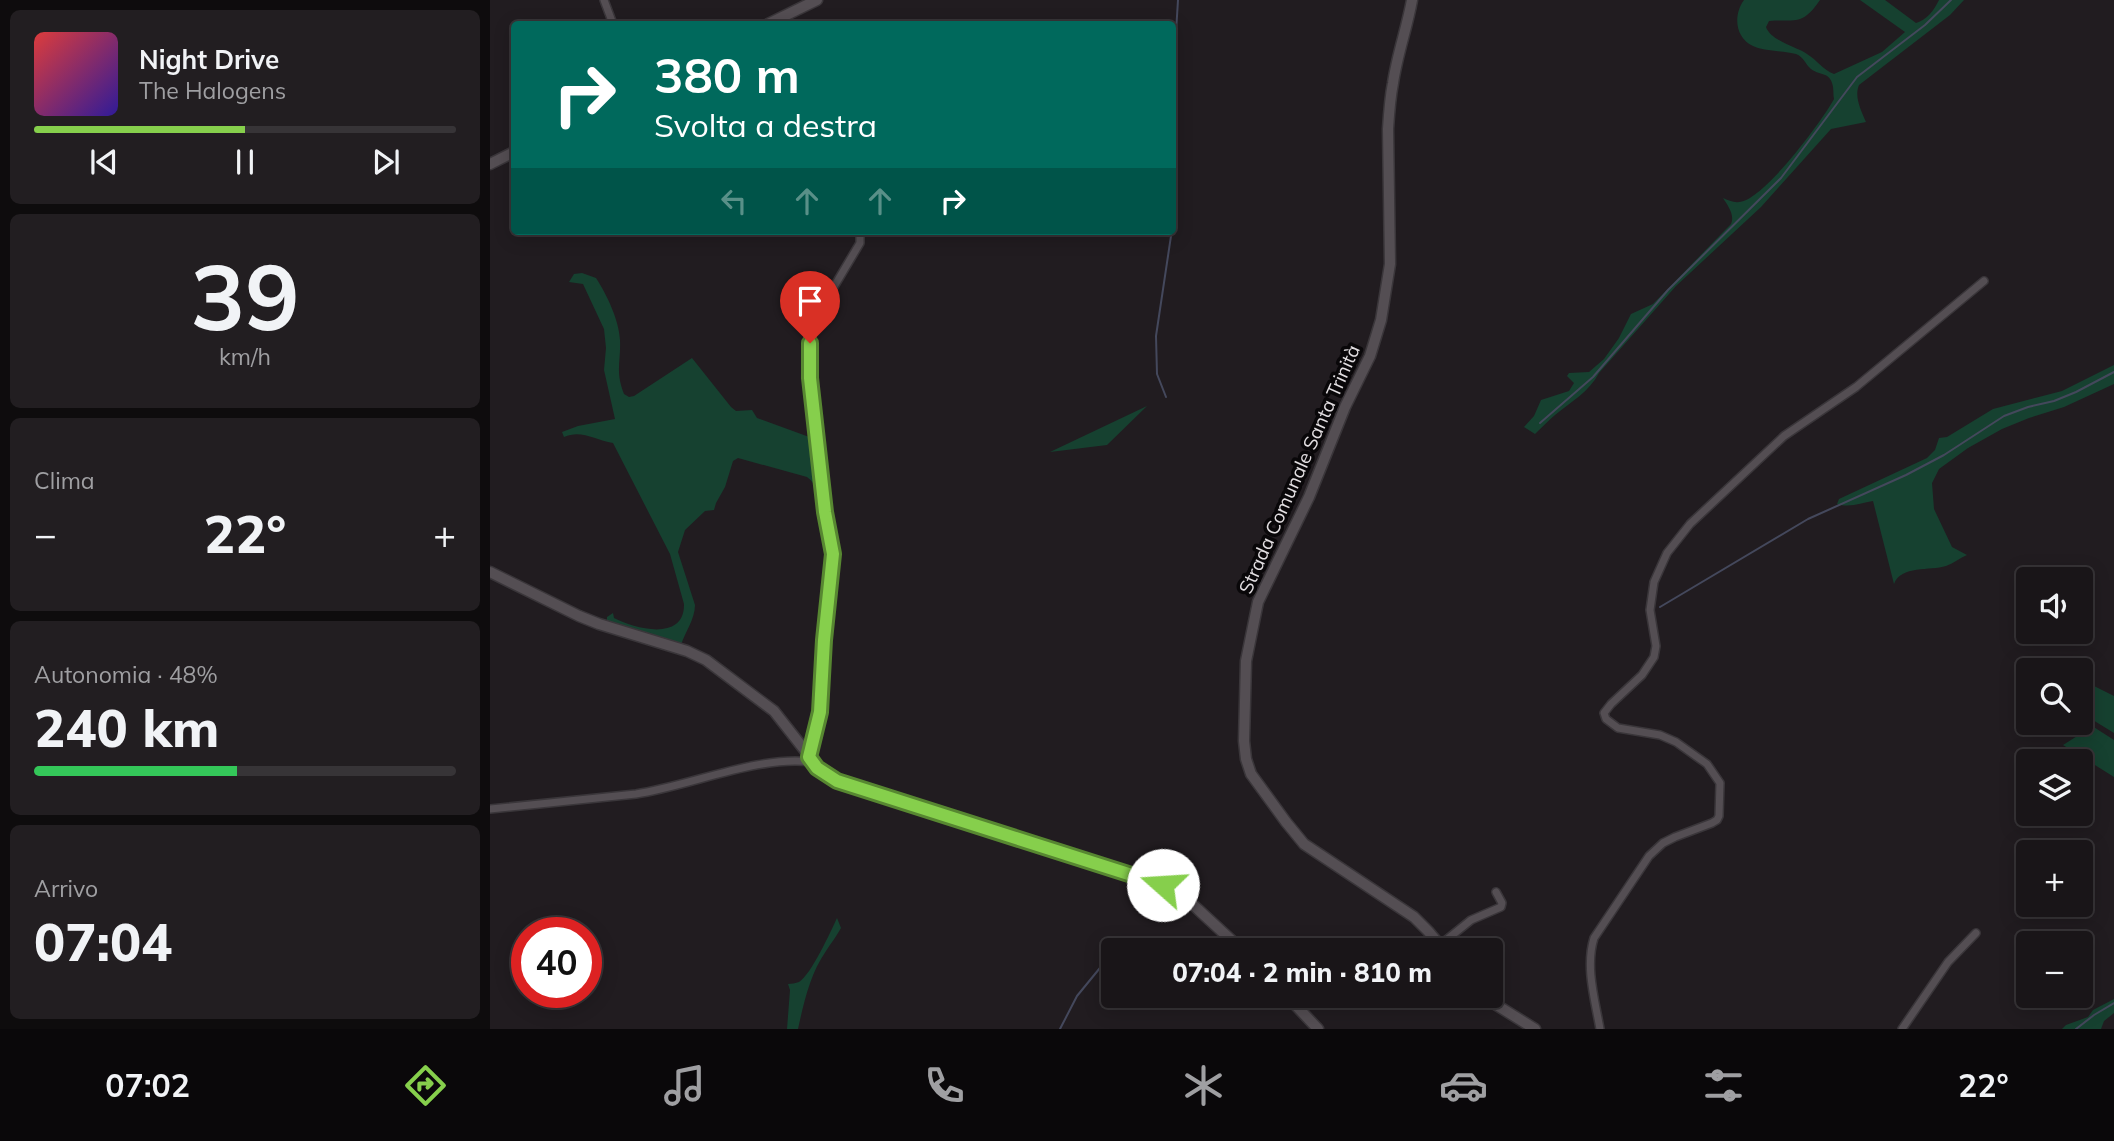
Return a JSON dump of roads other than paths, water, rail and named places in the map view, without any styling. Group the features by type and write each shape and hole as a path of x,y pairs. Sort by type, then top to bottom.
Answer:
{"street":[{"path":"604,0 612,21"},
{"path":"774,21 817,0"},
{"name":"Strada Comunale Santa Trinità","path":"1412,0 1392,84 1390,264 1381,320 1370,356 1345,407 1309,497 1258,602 1247,661 1244,741 1251,774 1304,844 1413,917 1433,938"},
{"path":"490,164 511,154"},
{"path":"810,760 820,712 833,554 825,512 810,378 810,327 860,243 860,235"},
{"path":"1600,1029 1590,967 1594,938 1649,856 1663,843 1712,823 1719,816 1720,783 1707,764 1676,742 1618,728 1606,719 1604,713 1642,675 1654,657 1656,646 1650,610 1651,597 1663,561 1690,524 1784,436 1856,387 1984,281"},
{"path":"490,572 589,620 687,651 706,660 774,712 810,760 825,775 861,789 1163,885 1190,902 1229,938"},
{"path":"490,809 636,794 749,768 810,760"},
{"path":"1452,938 1471,920 1501,907 1502,903 1496,892"},
{"path":"1902,1029 1948,961 1976,933"},
{"path":"1298,1008 1318,1029"},
{"path":"1501,1008 1535,1029"}],"waterway":[{"path":"1176,32 1178,0"},
{"path":"1540,423 1593,377 1668,290 1781,178 1857,77 1925,25 1951,0"},
{"path":"1176,152 1176,203"},
{"path":"1166,397 1157,374 1156,336 1171,235"},
{"path":"1660,607 1808,519 1906,475 1944,455 2004,416 2054,401 2114,372"},
{"path":"1060,1029 1077,996 1101,967"},
{"path":"2076,1029 2114,1003"}]}
